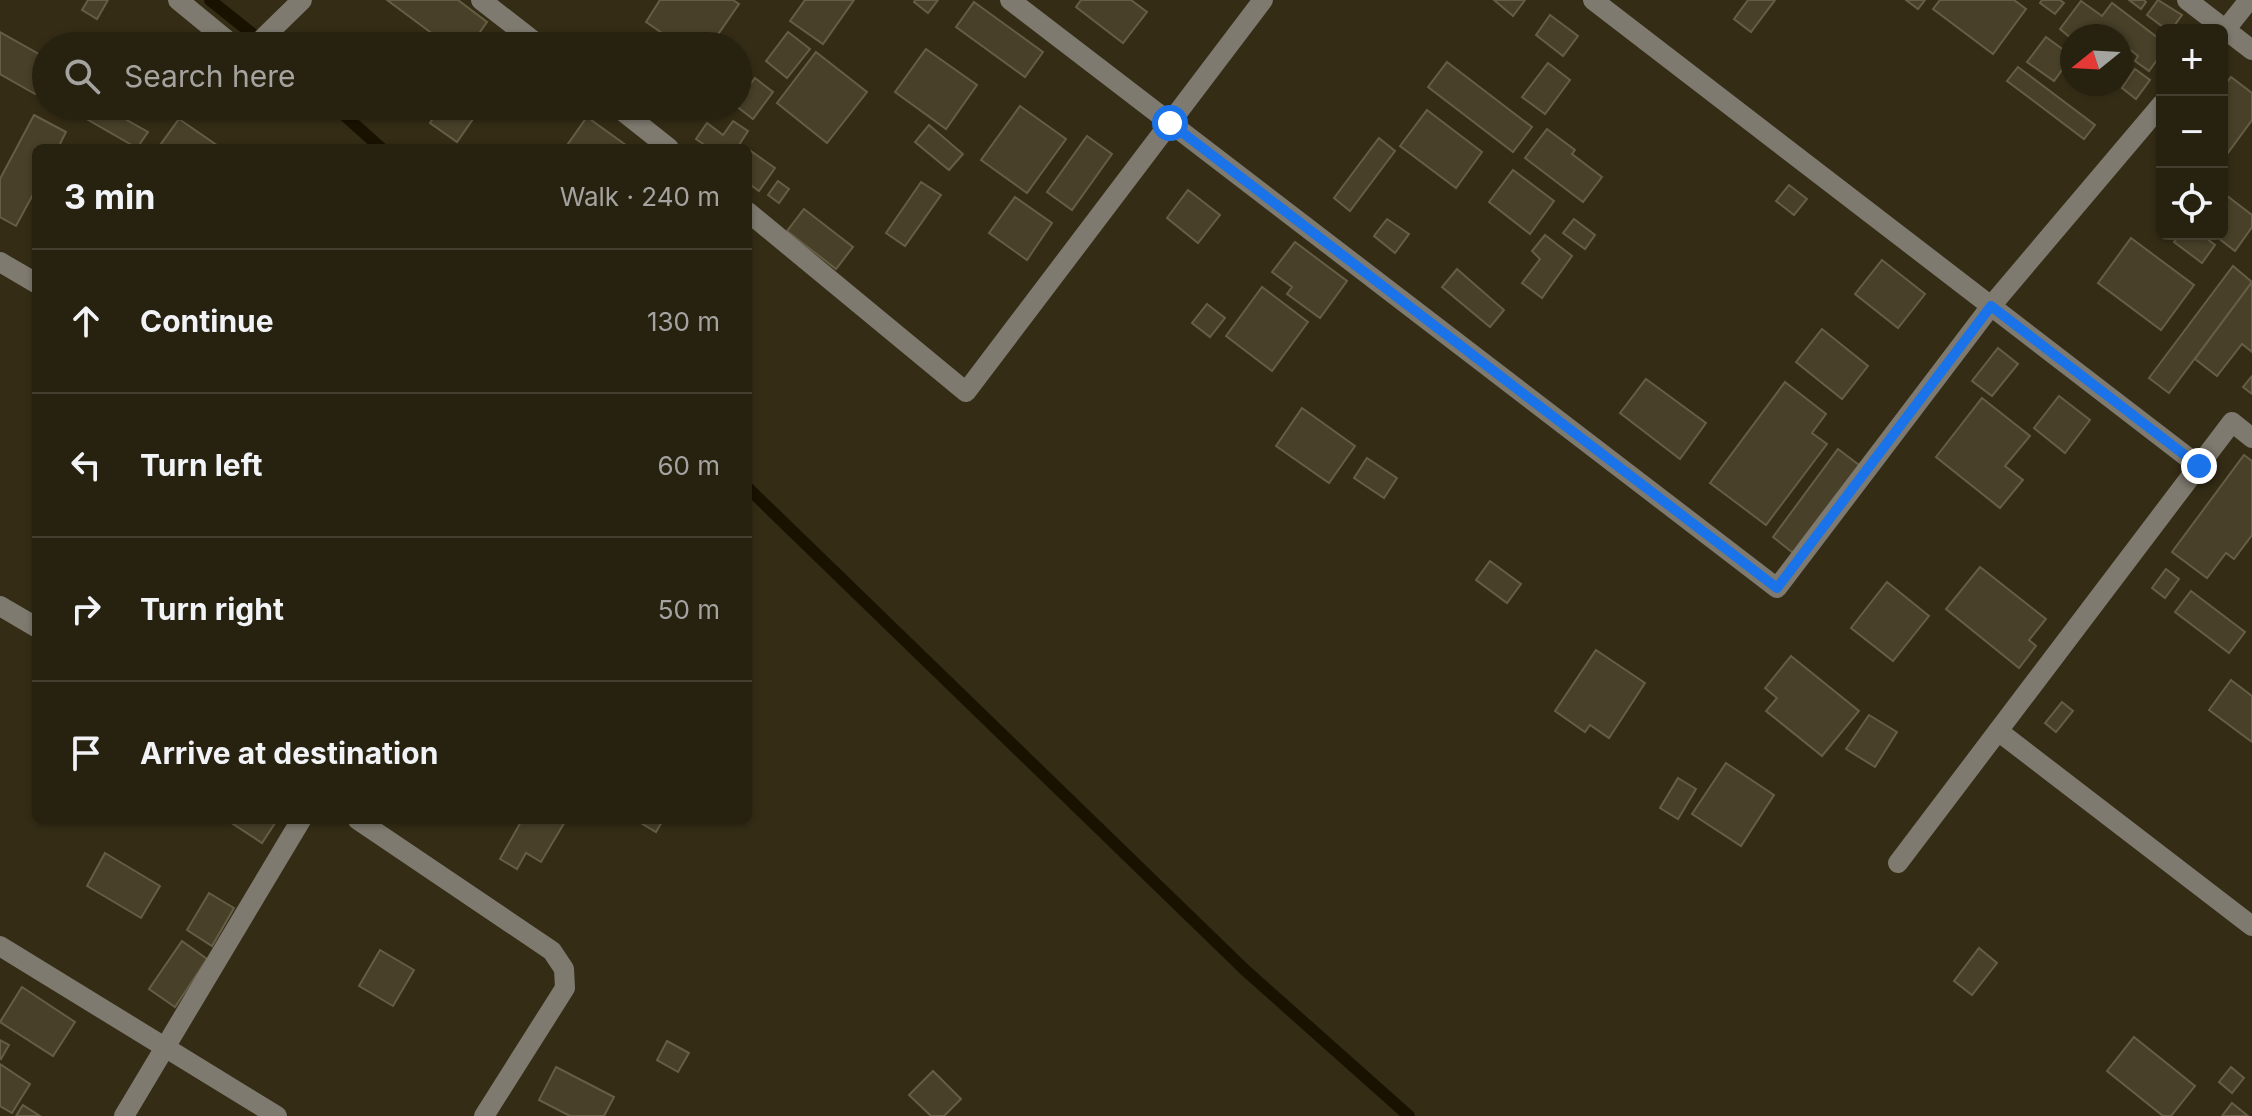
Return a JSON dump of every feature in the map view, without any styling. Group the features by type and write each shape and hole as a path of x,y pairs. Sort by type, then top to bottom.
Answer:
{"street":[{"path":"178,0 217,32"},
{"path":"269,32 302,0"},
{"path":"481,0 522,32"},
{"path":"1010,0 1777,588 1991,306 2156,111"},
{"path":"752,215 966,392 1263,0"},
{"path":"1593,0 2199,466"},
{"path":"2187,0 2215,24"},
{"path":"2228,27 2249,0"},
{"path":"2228,35 2252,50"},
{"path":"634,120 664,144"},
{"path":"0,262 32,281"},
{"path":"1898,863 2232,422 2252,438"},
{"path":"0,606 32,625"},
{"path":"1998,731 2252,926"},
{"path":"124,1116 299,824"},
{"path":"364,824 552,951 564,969 565,988 484,1116"},
{"path":"0,946 277,1116"}],"building":[{"path":"88,0 108,0 97,19 82,10"},
{"path":"387,0 458,0 487,22 480,32 430,32"},
{"path":"660,0 733,0 739,4 720,32 661,32 646,22"},
{"path":"805,0 854,0 823,44 790,21"},
{"path":"915,0 938,0 928,13"},
{"path":"1081,0 1131,0 1147,12 1123,43 1076,7"},
{"path":"1494,0 1525,0 1513,16"},
{"path":"1748,0 1775,0 1751,32 1734,19"},
{"path":"1906,0 1925,0 1918,9"},
{"path":"1940,0 2014,0 2026,9 1993,54 1933,9"},
{"path":"2042,0 2060,0 2064,3 2055,14 2040,3"},
{"path":"2129,0 2144,0 2146,2 2141,9"},
{"path":"2158,0 2182,15 2175,24 2159,24 2147,15"},
{"path":"2081,1 2102,16 2112,3 2156,36 2156,61 2149,71 2135,61 2138,56 2132,51 2132,24 2064,24"},
{"path":"974,2 1043,52 1025,77 956,27"},
{"path":"1550,15 1578,36 1563,56 1536,35"},
{"path":"0,32 32,50 32,92 0,74"},
{"path":"788,32 810,49 787,78 766,61"},
{"path":"2046,37 2060,47 2060,73 2054,81 2027,62"},
{"path":"926,49 977,85 946,129 895,92"},
{"path":"816,52 867,92 827,143 777,103"},
{"path":"1447,62 1532,127 1513,152 1428,87"},
{"path":"1548,63 1570,80 1545,114 1522,97"},
{"path":"2018,67 2095,125 2084,139 2007,81"},
{"path":"2135,69 2150,80 2136,99 2132,96 2132,73"},
{"path":"2231,77 2252,93 2252,120 2228,153 2228,96"},
{"path":"755,78 773,92 753,119 752,118 752,82"},
{"path":"1020,106 1066,139 1027,193 981,160"},
{"path":"1427,110 1482,152 1456,188 1400,146"},
{"path":"32,119 43,120 66,132 60,144 32,144 32,196 16,226 0,217 0,179"},
{"path":"88,120 127,120 148,132 140,144 130,144"},
{"path":"180,120 215,144 161,144"},
{"path":"432,120 472,120 457,142 430,123"},
{"path":"585,120 591,120 624,144 568,144"},
{"path":"733,121 748,131 740,144 703,144 696,139 707,123 723,135"},
{"path":"929,125 963,154 949,170 915,142"},
{"path":"1547,129 1575,150 1572,154 1602,177 1583,202 1525,158"},
{"path":"1087,136 1112,154 1072,210 1047,192"},
{"path":"1379,138 1395,151 1350,211 1334,198"},
{"path":"752,152 775,168 759,191 752,186"},
{"path":"1513,170 1554,201 1530,234 1489,202"},
{"path":"778,181 789,189 779,203 768,195"},
{"path":"921,182 941,195 905,246 886,233"},
{"path":"1789,185 1807,199 1794,215 1776,201"},
{"path":"1188,190 1220,215 1198,243 1167,218"},
{"path":"1015,197 1052,223 1027,260 989,233"},
{"path":"2228,197 2252,215 2252,227 2235,251 2221,240 2228,240"},
{"path":"804,209 853,247 836,269 787,231"},
{"path":"1387,219 1409,234 1395,253 1374,236"},
{"path":"1574,219 1595,235 1585,249 1563,233"},
{"path":"1545,235 1572,256 1542,298 1522,283 1540,259 1532,251"},
{"path":"2131,238 2194,285 2161,330 2098,283"},
{"path":"2209,240 2215,245 2202,263 2174,242"},
{"path":"1295,242 1347,281 1320,318 1287,294 1292,287 1272,272"},
{"path":"1882,260 1925,294 1898,328 1855,294"},
{"path":"2233,266 2252,282 2169,393 2149,378"},
{"path":"1457,269 1504,310 1490,327 1442,287"},
{"path":"2252,282 2252,352 2242,344 2217,376 2195,359"},
{"path":"1262,287 1308,322 1272,371 1226,336"},
{"path":"1207,304 1225,318 1210,337 1192,323"},
{"path":"1822,329 1868,366 1842,399 1796,362"},
{"path":"1998,348 2018,364 1992,396 1972,381"},
{"path":"2252,376 2252,394 2243,387"},
{"path":"1646,379 1706,423 1680,459 1620,413"},
{"path":"1785,382 1826,414 1812,433 1827,444 1766,525 1710,483"},
{"path":"2059,396 2090,420 2065,453 2034,428"},
{"path":"1982,398 2030,436 2005,466 2023,480 2000,508 1936,457"},
{"path":"1302,408 1355,446 1329,483 1276,446"},
{"path":"1838,449 1863,468 1797,556 1773,537"},
{"path":"2244,455 2252,461 2252,535 2234,559 2226,553 2207,578 2172,552"},
{"path":"1367,458 1397,478 1384,498 1354,478"},
{"path":"1490,561 1521,584 1507,603 1476,580"},
{"path":"1980,567 2046,619 2029,640 2036,646 2019,668 1946,609"},
{"path":"2166,569 2179,579 2165,598 2152,588"},
{"path":"1887,582 1929,616 1893,661 1851,628"},
{"path":"2191,591 2245,632 2229,653 2175,612"},
{"path":"1596,650 1645,683 1609,738 1590,725 1585,732 1555,711"},
{"path":"1791,656 1859,711 1822,756 1766,711 1777,698 1765,688"},
{"path":"2231,680 2252,696 2252,742 2209,710"},
{"path":"2062,702 2073,711 2056,732 2045,723"},
{"path":"1869,715 1897,732 1875,767 1846,749"},
{"path":"1726,763 1774,795 1741,846 1692,814"},
{"path":"1678,778 1696,789 1678,819 1660,808"},
{"path":"233,824 274,824 262,843"},
{"path":"520,824 564,824 541,862 526,853 517,869 500,859"},
{"path":"643,824 661,824 656,832"},
{"path":"105,853 160,886 141,918 87,886"},
{"path":"209,893 234,908 212,946 187,930"},
{"path":"182,941 207,959 175,1007 149,989"},
{"path":"1979,948 1997,963 1972,995 1954,981"},
{"path":"380,950 414,970 393,1006 359,986"},
{"path":"22,987 75,1022 53,1056 0,1022"},
{"path":"2134,1037 2195,1086 2171,1116 2163,1116 2107,1071"},
{"path":"0,1040 9,1045 1,1059 0,1058"},
{"path":"667,1041 689,1053 678,1072 657,1060"},
{"path":"0,1064 30,1084 12,1113 0,1106"},
{"path":"556,1067 614,1097 604,1116 570,1116 539,1100"},
{"path":"2231,1067 2244,1078 2232,1093 2219,1082"},
{"path":"933,1071 961,1099 944,1116 931,1116 909,1095"},
{"path":"2232,1103 2248,1116 2222,1116"},
{"path":"23,1105 40,1116 16,1116"}],"waterway":[{"path":"210,0 250,32"},
{"path":"350,120 377,144"},
{"path":"752,492 1245,970 1409,1116"}],"route":[{"path":"1170,123 1777,588 1991,306 2199,466"}]}
